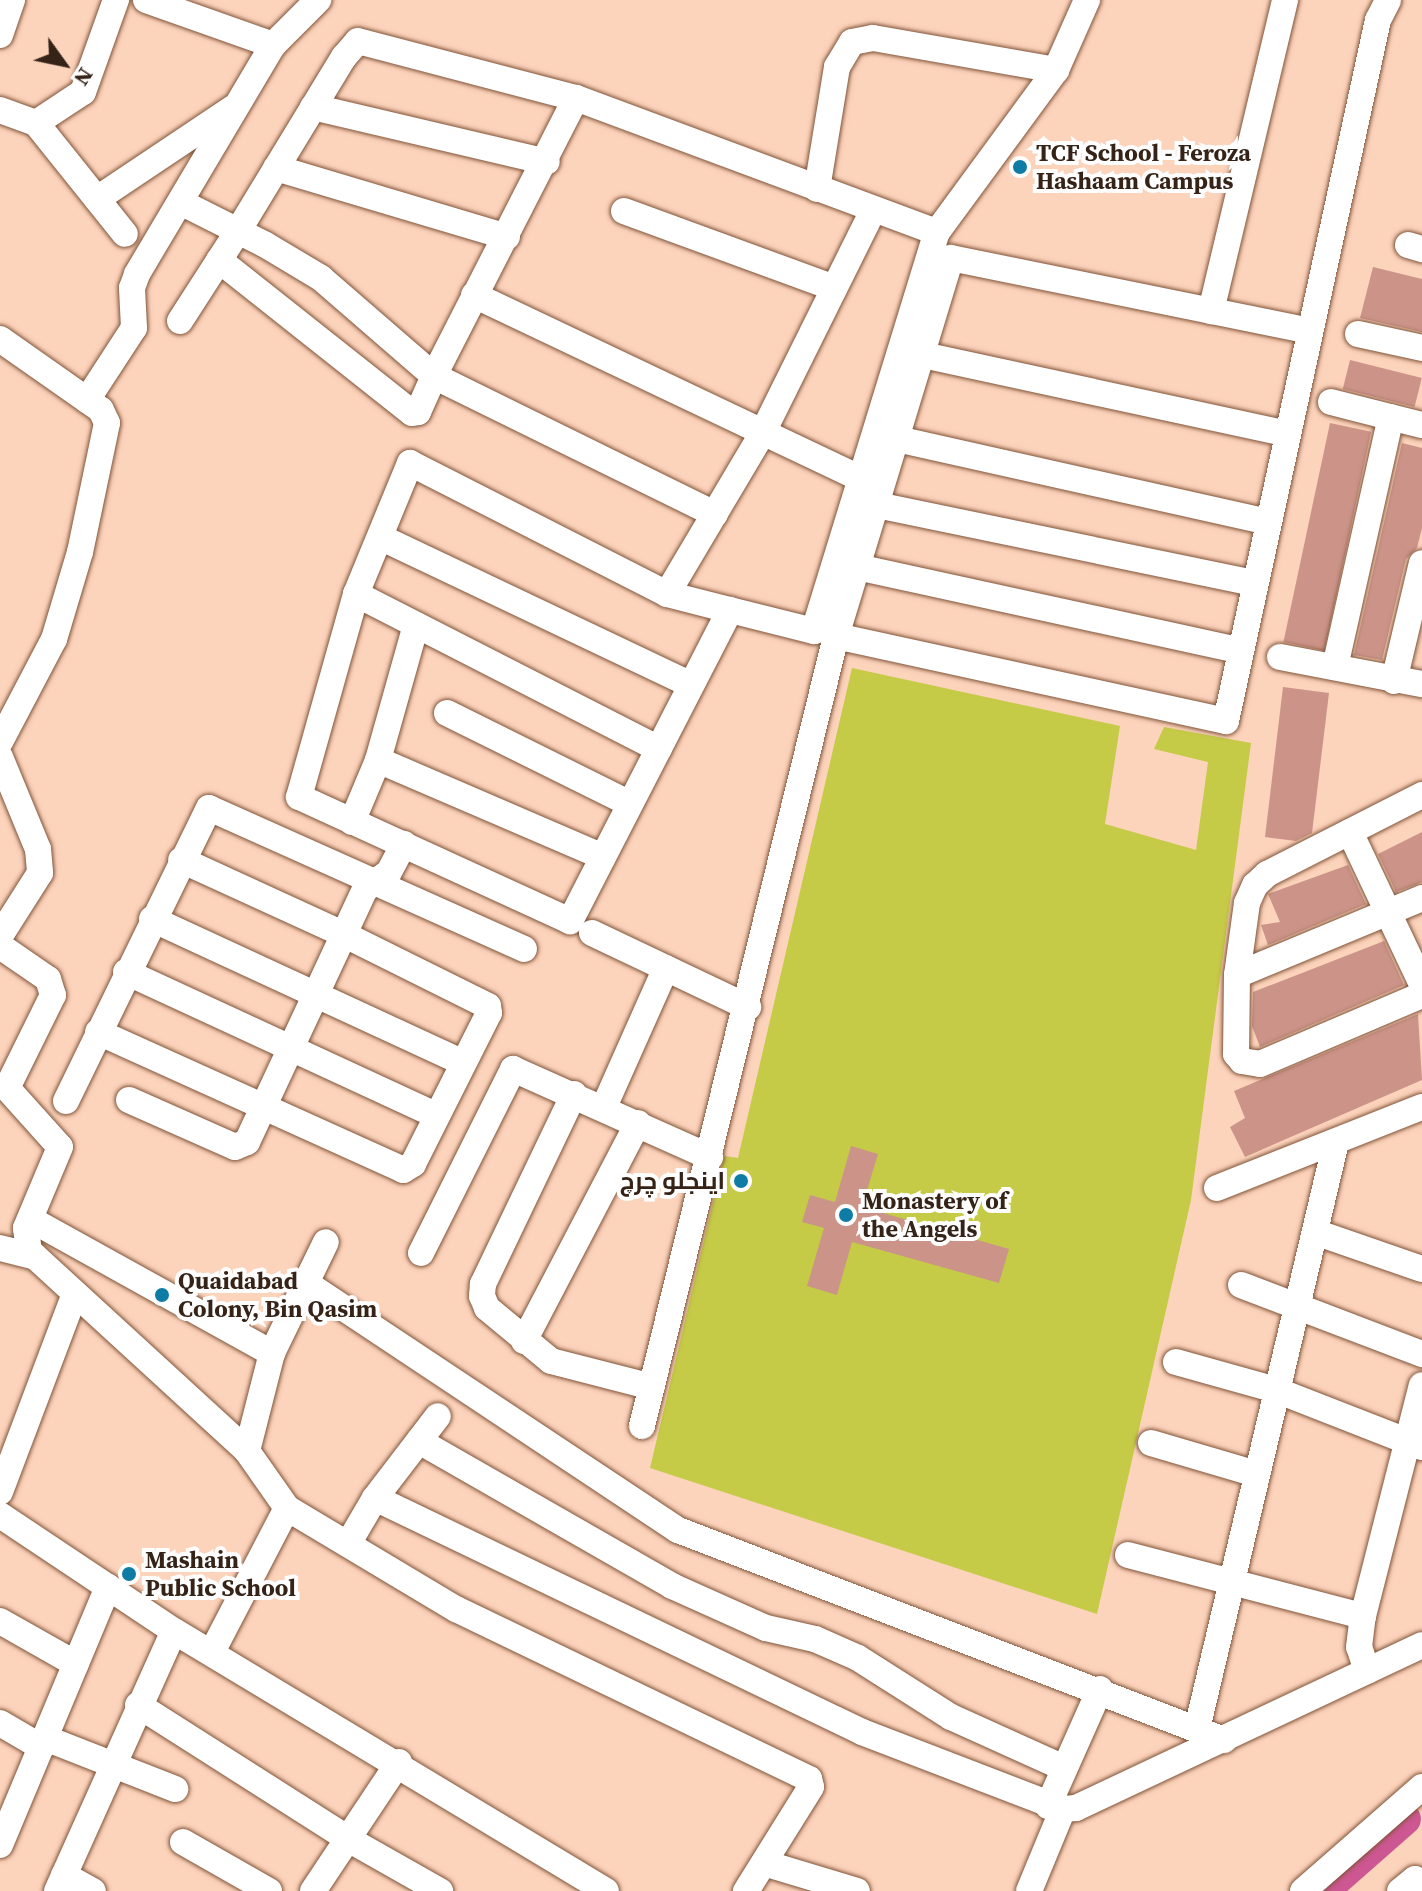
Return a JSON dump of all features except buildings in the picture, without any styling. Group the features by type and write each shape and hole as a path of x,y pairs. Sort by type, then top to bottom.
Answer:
{"street":[{"path":"0,35 12,0"},
{"path":"36,123 83,92 116,0"},
{"path":"146,0 273,45"},
{"path":"87,400 134,328 133,283 273,45 318,0"},
{"path":"730,610 570,921 299,797 356,594 382,538 410,463 667,594 814,631 937,232 1056,70 1087,0"},
{"path":"1211,311 1285,0"},
{"path":"836,636 1226,721 1378,20 1388,0"},
{"path":"817,189 837,67 852,42 873,38 1056,70"},
{"path":"180,321 313,107 358,41 576,98 937,232"},
{"path":"219,260 413,414 547,162 576,98"},
{"path":"97,199 239,104"},
{"path":"313,107 547,162"},
{"path":"0,110 36,123 125,234"},
{"path":"276,168 507,237"},
{"path":"182,203 321,278 434,376 715,514"},
{"path":"667,594 763,432 873,210"},
{"path":"624,211 834,288"},
{"path":"642,1426 748,1007 836,636 872,504 897,439 951,258 1309,331"},
{"path":"474,295 861,479"},
{"path":"1358,334 1422,348"},
{"path":"0,339 101,410 107,423 80,552 54,639 0,742"},
{"path":"923,355 1287,434"},
{"path":"1331,402 1422,425"},
{"path":"1335,667 1391,417"},
{"path":"897,439 1268,522"},
{"path":"872,504 1255,583"},
{"path":"382,538 691,685"},
{"path":"1394,681 1422,563"},
{"path":"857,567 1241,651"},
{"path":"356,594 659,749"},
{"path":"352,822 378,760 416,625"},
{"path":"1280,657 1422,684"},
{"path":"447,713 630,804"},
{"path":"0,757 38,849 40,873 0,938 0,946 48,979 53,995 7,1088 60,1147 24,1240 35,1257 247,1451 287,1508 456,1609 809,1779 811,1787 746,1891"},
{"path":"378,760 603,857"},
{"path":"1422,795 1255,885 1247,903 1237,975 1236,1054 1251,1064 1422,995"},
{"path":"66,1101 205,810 214,806 524,949"},
{"path":"1350,832 1422,984"},
{"path":"129,1100 235,1147 247,1142 288,1047 343,934 375,879 389,872 404,844"},
{"path":"98,1032 403,1170 413,1164 488,1006 343,934 181,860"},
{"path":"1237,975 1422,898"},
{"path":"152,919 462,1062"},
{"path":"592,933 748,1007"},
{"path":"604,1107 666,968"},
{"path":"126,972 436,1115"},
{"path":"421,1253 508,1074 520,1069 710,1157"},
{"path":"574,1094 483,1284 487,1308 551,1361 652,1387"},
{"path":"1217,1188 1335,1146 1422,1107"},
{"path":"524,1341 638,1123"},
{"path":"1197,1729 1335,1146"},
{"path":"30,1219 272,1353"},
{"path":"1315,1232 1422,1269"},
{"path":"247,1451 272,1353 326,1242"},
{"path":"0,1248 35,1257"},
{"path":"306,1283 678,1530 1100,1689 1224,1740"},
{"path":"1241,1285 1422,1354"},
{"path":"0,1492 75,1294"},
{"path":"1176,1362 1276,1390 1415,1444"},
{"path":"1367,1671 1359,1647 1363,1616 1415,1444 1422,1385"},
{"path":"348,1544 375,1498 438,1416"},
{"path":"419,1441 672,1586 766,1628 815,1639 858,1658 951,1717 1064,1768"},
{"path":"1151,1443 1256,1474"},
{"path":"375,1498 862,1732 1055,1808 1224,1740 1422,1645"},
{"path":"212,1652 287,1508"},
{"path":"2,1523 174,1631 399,1762 606,1891"},
{"path":"1128,1555 1363,1616"},
{"path":"0,1845 9,1800 43,1743 108,1587"},
{"path":"0,1621 76,1664"},
{"path":"93,1891 60,1883 174,1631"},
{"path":"1029,1891 1064,1768 1100,1689"},
{"path":"138,1705 348,1839 440,1891"},
{"path":"0,1723 43,1743 175,1789"},
{"path":"313,1891 399,1762"},
{"path":"1303,1891 1422,1787"},
{"path":"183,1842 269,1891"},
{"path":"764,1863 857,1891"},
{"path":"1400,1891 1415,1879 1422,1884"}],"shaded area":[{"path":"852,668 1120,726 1105,824 1196,850 1208,762 1154,749 1164,727 1251,743 1191,1200 1097,1614 650,1468 724,1156 738,1158"}],"waterway":[{"path":"1323,1891 1405,1819"}],"place":[{"name":"TCF School - Feroza Hashaam Campus","path":"1020,167"},
{"name":"اینجلو چرچ","path":"741,1181"},
{"name":"Monastery of the Angels","path":"846,1215"},
{"name":"Quaidabad Colony, Bin Qasim","path":"162,1295"},
{"name":"Mashain Public School","path":"129,1574"}]}
